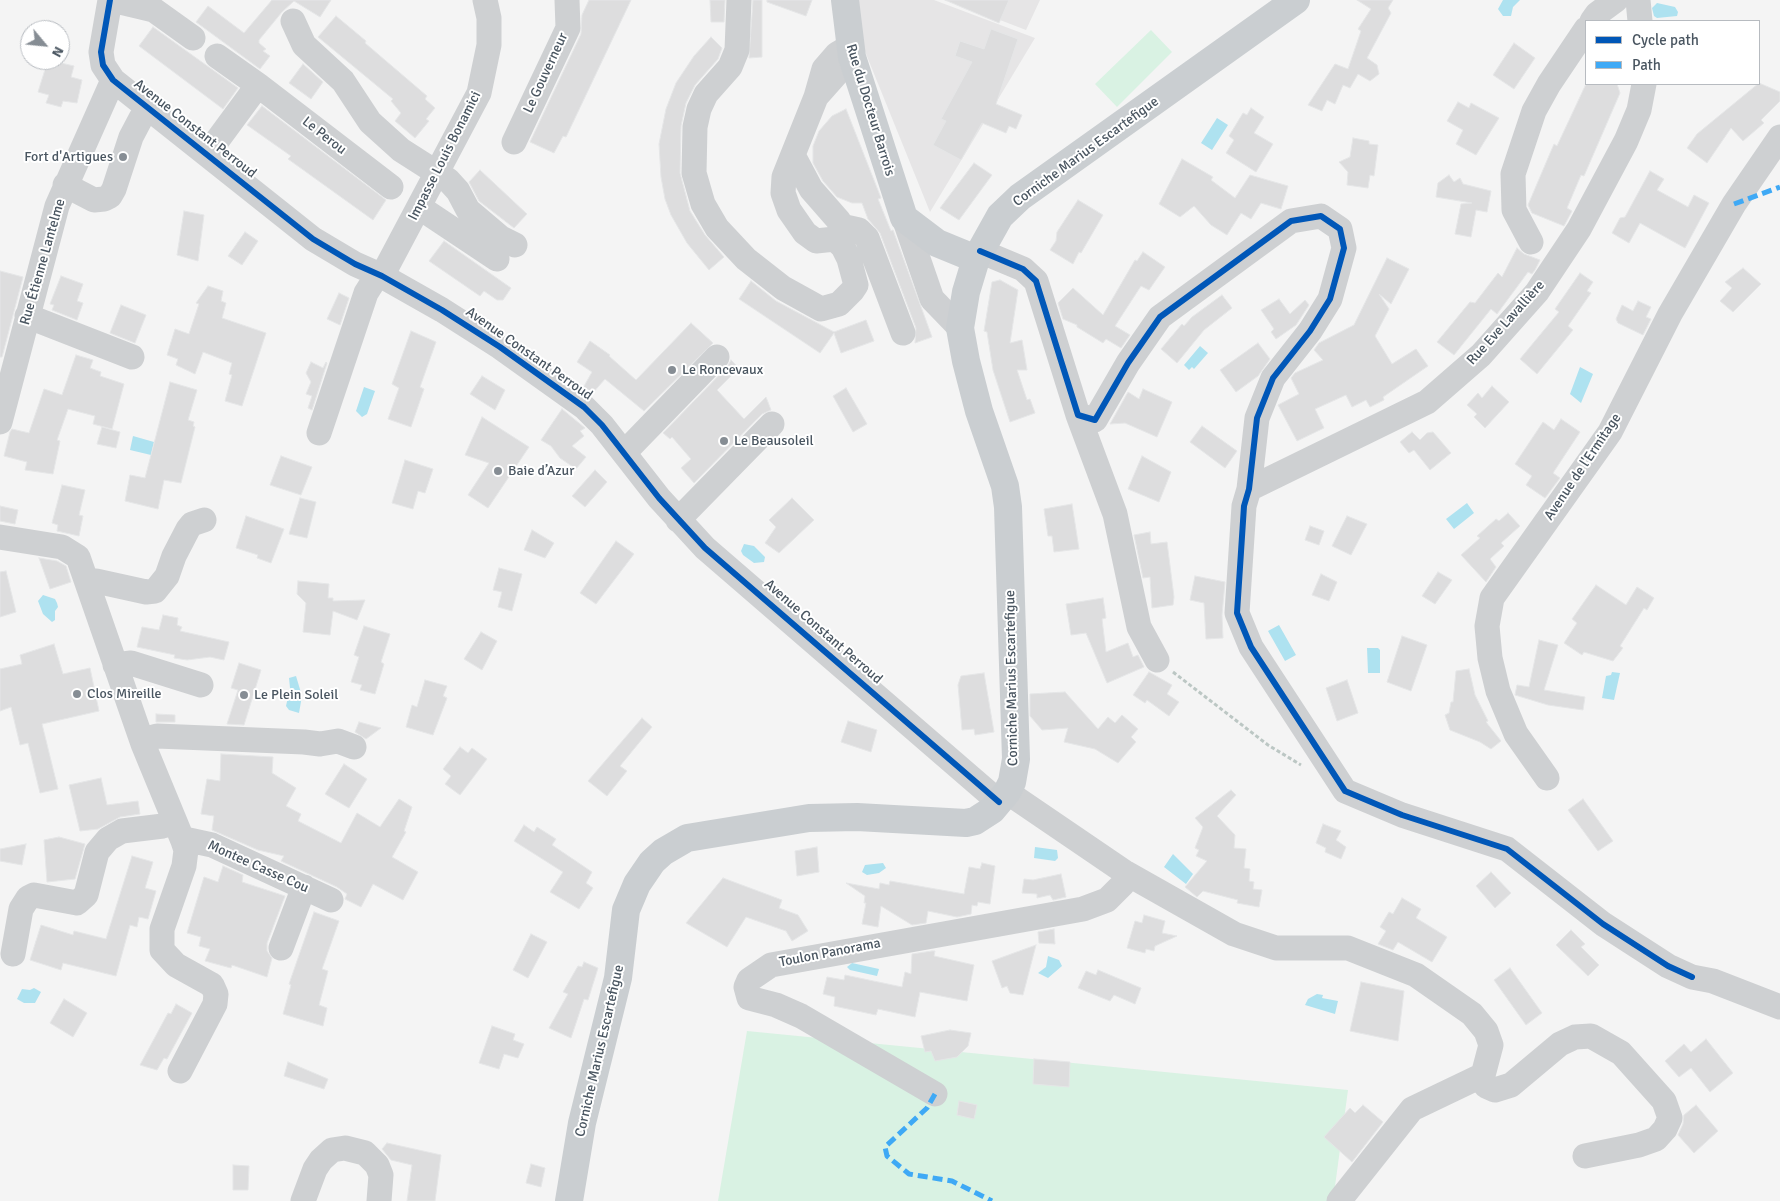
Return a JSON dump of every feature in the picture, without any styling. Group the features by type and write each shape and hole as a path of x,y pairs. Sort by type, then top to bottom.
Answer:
{"main road":[{"name":"Rue du Docteur Barrois","path":"845,0 851,54 904,218"},
{"name":"Corniche Marius Escartefigue","path":"569,1201 582,1124 618,978 626,910 637,884 652,862 663,852 687,838 809,818 858,817 966,823 984,816 1003,797 1012,782 1016,758 1008,507 1005,486 975,394 960,328 966,292 978,255 1000,216 1020,197 1296,0"},
{"path":"904,218 937,243 978,255"}],"street":[{"path":"113,80 103,65 101,52 111,0 154,10 193,38"},
{"name":"Impasse Louis Bonamici","path":"319,433 366,293 380,275 419,208 472,110 482,85 490,38 485,0"},
{"path":"739,0 739,42 735,56 730,67 706,94 699,109 695,127 694,172 699,194 708,215 722,234 758,270 796,296 821,309 839,304 856,285 852,266 838,232 811,189 793,155"},
{"path":"1593,20 1597,14 1616,0"},
{"path":"1638,0 1640,20"},
{"name":"Le Gouverneur","path":"514,142 568,28 564,1"},
{"path":"293,21 304,44 342,80 370,122 401,150 452,184 470,212 501,238 506,252 419,208"},
{"path":"1531,242 1514,210 1513,174 1534,111 1549,84 1585,30"},
{"path":"851,54 836,54 824,69 816,97 782,186 789,210 800,227 811,238 816,241 838,232 858,230 868,238 903,333"},
{"name":"Le Perou","path":"217,56 391,187"},
{"name":"Avenue Constant Perroud","path":"113,80 208,153 313,239 355,264 380,275 483,335 572,397 594,415 678,520 705,548 1003,797 1126,873 1234,934 1276,948 1348,948 1416,975 1472,1014 1486,1031 1491,1045 1483,1075"},
{"name":"Rue Étienne Lantelme","path":"0,422 54,217 65,185 113,80"},
{"path":"208,153 258,85"},
{"name":"Rue Eve Lavallière","path":"1249,489 1427,402 1481,355 1537,292 1579,229 1626,141 1639,110 1644,85"},
{"path":"65,185 94,200 110,196 131,137 141,118 150,108"},
{"name":"Avenue de l'Ermitage","path":"1547,778 1516,734 1498,690 1490,658 1487,626 1492,598 1610,432 1670,314 1738,198 1780,137"},
{"path":"1078,415 1095,420 1128,364 1160,317 1291,221 1321,216 1340,229 1344,248 1330,299 1310,331 1273,378 1257,418 1249,489 1244,506 1237,613 1250,647 1345,791 1402,814 1507,849 1603,924 1668,966 1692,977 1713,981 1780,1008"},
{"name":"Rue du Docteur Barrois","path":"904,218 932,299 960,328"},
{"path":"978,255 1023,269 1036,281 1078,415 1115,514 1139,628 1157,660"},
{"path":"27,316 132,357"},
{"path":"624,453 717,357"},
{"path":"678,520 772,424"},
{"path":"88,583 96,581 146,592 155,591 164,582 179,544 188,529 204,520"},
{"path":"0,537 69,550 78,557 142,740 186,850 184,866 160,938 162,950 176,965 212,985 216,994 215,1004 180,1071"},
{"path":"115,665 132,663 201,685"},
{"path":"142,740 157,736 320,744 338,741 354,746"},
{"name":"Montee Casse Cou","path":"12,954 21,909 28,898 39,896 77,903 86,895 97,852 108,838 122,831 163,826 179,831 189,840 212,845 331,900"},
{"name":"Toulon Panorama","path":"935,1094 801,1016 776,1005 749,998 746,987 749,980 771,965 1083,909 1106,900 1122,884 1126,873"},
{"path":"281,948 304,887"},
{"path":"1339,1201 1412,1109 1483,1075 1482,1079 1486,1086 1495,1090 1511,1085 1560,1044 1575,1037 1591,1036 1621,1053 1664,1101 1670,1118 1665,1130 1656,1139 1639,1145 1585,1156"},
{"path":"303,1201 315,1169 321,1160 332,1150 345,1148 365,1153 376,1165 381,1175 379,1201"}],"path":[{"path":"1157,660 1268,745 1302,765"}],"shaded area":[{"path":"858,0 934,0 1035,38 930,212 862,44"},
{"path":"948,0 1040,0 1026,30"}],"green space":[{"path":"1151,30 1172,52 1117,107 1095,84"},
{"path":"747,1031 1348,1090 1333,1201 718,1201"}],"water":[{"path":"1503,0 1520,0 1513,7 1511,16 1503,16 1498,9"},
{"path":"1657,3 1675,7 1678,12 1677,16 1657,18 1654,16 1652,8"},
{"path":"1217,118 1228,125 1212,150 1201,143"},
{"path":"1200,346 1208,353 1194,369 1192,367 1189,370 1184,365"},
{"path":"1580,367 1593,374 1581,403 1570,394"},
{"path":"364,387 375,391 367,414 362,417 356,411"},
{"path":"133,436 154,442 151,455 130,450"},
{"path":"1467,503 1474,513 1454,529 1446,519"},
{"path":"744,544 754,546 765,557 764,562 754,563 743,555 741,551"},
{"path":"43,595 55,599 57,603 55,620 52,622 43,614 38,601"},
{"path":"1279,625 1296,655 1285,661 1268,631"},
{"path":"1367,648 1378,648 1380,650 1380,673 1368,673"},
{"path":"1612,672 1620,673 1614,700 1602,698 1606,676 1611,675"},
{"path":"296,676 302,696 299,713 289,710 286,706 290,688 289,678"},
{"path":"1035,847 1057,850 1058,858 1055,861 1034,858"},
{"path":"1173,854 1193,874 1186,884 1164,867"},
{"path":"883,863 886,868 879,873 867,875 862,872 865,865"},
{"path":"1048,956 1059,960 1062,966 1048,978 1038,973 1046,967"},
{"path":"852,963 879,969 877,976 850,970 847,967"},
{"path":"34,988 41,992 35,1003 24,1003 17,999 22,989 30,990"},
{"path":"1317,994 1323,995 1322,998 1338,1001 1335,1014 1305,1005 1308,999"}],"building":[{"path":"272,0 331,0 320,17 294,1 282,12 259,40 259,43 266,49 263,51 270,56 260,69 196,22 208,6 244,33"},
{"path":"589,0 631,0 566,137 563,136 554,153 530,142 581,34 582,15"},
{"path":"710,0 725,0 724,22 711,22"},
{"path":"753,0 762,0 762,57 749,58"},
{"path":"767,0 812,0 806,16 767,2"},
{"path":"945,0 1009,0 999,23"},
{"path":"1357,0 1393,0 1388,8 1391,13 1367,58 1377,65 1379,74 1370,81 1358,74 1350,88 1343,85 1335,104 1327,100 1322,111 1308,105 1335,64 1348,69 1361,31 1358,29 1371,9"},
{"path":"336,16 427,96 425,99 435,108 426,119 429,121 415,138 395,121 401,113 391,101 393,99 318,37"},
{"path":"153,27 238,88 223,109 139,46"},
{"path":"991,29 1018,39 996,104 1022,115 1016,129 1009,126 1006,133 982,123 961,160 933,145 946,121 941,119 972,62 955,56 960,41 984,49"},
{"path":"711,37 722,48 718,59 695,85 686,103 681,126 680,173 690,211 705,235 724,257 709,270 687,243 671,215 665,199 661,177 659,144 666,109 676,83 694,56"},
{"path":"1514,43 1535,58 1514,89 1493,75"},
{"path":"303,64 323,82 311,99 289,83"},
{"path":"70,65 74,66 71,77 82,80 77,103 63,101 61,107 46,103 49,95 38,92 45,70 70,70"},
{"path":"1760,83 1780,92 1780,101 1761,120 1764,123 1743,141 1731,128 1707,163 1687,148 1697,134 1757,85"},
{"path":"1586,85 1617,85 1620,93 1584,176 1581,175 1567,208 1572,211 1564,226 1532,213 1528,205 1554,144 1557,146"},
{"path":"1458,102 1469,108 1471,103 1499,118 1476,155 1456,144 1463,130 1447,121"},
{"path":"262,106 386,200 373,220 288,159 291,156 247,125"},
{"path":"1251,108 1264,117 1254,133 1273,144 1256,172 1226,153 1234,140 1229,136 1243,113 1247,115"},
{"path":"846,109 881,198 878,199 891,231 893,230 932,337 915,343 916,328 880,233 868,219 862,203 852,203 837,197 823,181 813,163 813,146 819,131 832,116"},
{"path":"1353,138 1378,145 1374,176 1370,175 1368,188 1347,185 1348,172 1339,162 1350,157"},
{"path":"1182,159 1213,177 1211,180 1235,198 1250,175 1288,186 1281,209 1261,203 1251,219 1241,213 1227,235 1211,225 1194,206 1180,217 1159,204"},
{"path":"974,163 992,175 959,220 940,208"},
{"path":"480,170 527,214 514,228 479,201 469,182"},
{"path":"1650,171 1664,179 1657,190 1688,207 1694,195 1709,203 1685,248 1640,223 1629,243 1612,233 1620,218 1625,217"},
{"path":"1449,175 1454,182 1460,178 1463,184 1491,191 1487,212 1476,210 1471,237 1455,234 1461,204 1472,203 1436,197 1438,183"},
{"path":"1078,200 1103,215 1073,264 1050,250 1056,241 1057,232"},
{"path":"184,211 204,215 198,261 177,255"},
{"path":"245,232 258,241 242,265 228,256"},
{"path":"444,241 511,288 503,300 497,300 484,291 480,296 429,261"},
{"path":"1517,248 1524,254 1540,260 1535,270 1532,274 1528,272 1497,314 1491,309 1454,355 1437,342 1470,302 1475,303 1498,273 1502,277"},
{"path":"1143,252 1165,267 1149,290 1141,286 1115,326 1130,335 1121,348 1106,339 1103,343 1077,327 1077,325 1063,319 1058,303 1073,288 1103,315 1135,260 1137,261"},
{"path":"1387,258 1409,269 1391,304 1379,294 1389,309 1375,336 1392,364 1416,349 1428,366 1383,397 1384,400 1370,407 1366,400 1352,407 1346,395 1315,409 1324,428 1297,441 1278,405 1299,394 1291,378 1295,373 1323,360 1314,350 1319,343 1354,325"},
{"path":"1743,268 1761,284 1733,312 1720,301 1732,288 1725,282"},
{"path":"0,271 23,277 2,357 0,357"},
{"path":"1580,273 1593,282 1587,291 1591,293 1568,326 1573,330 1537,374 1520,359 1559,312 1555,309"},
{"path":"61,276 83,284 77,301 83,303 77,320 52,310 54,305 50,304"},
{"path":"1000,280 1018,290 1010,343 1022,340 1027,370 1017,370 1027,400 1030,399 1035,413 1010,422 993,370 987,332 984,331 992,282"},
{"path":"751,281 776,301 834,332 866,320 874,341 841,353 834,333 820,353 739,299"},
{"path":"208,286 223,291 221,301 226,303 222,318 266,333 242,406 225,401 232,375 229,374 232,363 203,352 195,374 176,365 178,359 167,355 175,329 189,334 199,304 196,303"},
{"path":"339,293 349,298 340,325 327,319"},
{"path":"1222,295 1232,308 1204,330 1177,363 1161,349 1182,324 1184,326 1192,317"},
{"path":"1279,299 1290,314 1305,300 1309,305 1296,325 1276,339 1271,332 1274,329 1261,310"},
{"path":"1638,301 1651,307 1646,317 1651,319 1643,335 1618,323 1616,319 1622,305 1633,311"},
{"path":"121,305 146,315 135,343 110,333"},
{"path":"691,323 713,343 644,411 605,379 591,395 583,388 592,372 577,362 590,341 610,355 636,380"},
{"path":"411,331 436,342 420,387 424,389 411,427 388,419 399,388 392,384"},
{"path":"1258,343 1270,359 1258,376 1236,392 1220,370"},
{"path":"76,355 93,360 90,368 101,372 100,376 124,384 112,429 93,424 95,416 68,409 57,440 60,441 53,474 25,470 27,462 4,456 10,432 12,429 29,433 44,389 62,395"},
{"path":"731,360 739,368 717,390 744,419 766,397 771,410 762,414 694,483 681,468 691,459 672,437 670,439 663,433 727,367"},
{"path":"311,362 323,368 327,363 312,410 308,408 312,396 306,394 311,382 306,373"},
{"path":"482,376 505,390 495,410 470,394"},
{"path":"170,382 197,390 188,420 194,422 193,426 195,427 181,483 164,480 158,509 125,501 130,475 145,478"},
{"path":"1492,386 1509,402 1485,428 1474,417 1477,414 1467,405 1478,393 1482,398"},
{"path":"846,388 867,424 853,432 833,396"},
{"path":"1143,389 1172,402 1157,437 1125,423 1110,424 1128,392 1139,399"},
{"path":"562,409 585,428 580,431 584,436 572,446 586,457 576,469 560,458 551,446 541,440"},
{"name":"Baie d’Azur","path":"482,417 529,447 488,508 468,495 489,463 465,455"},
{"path":"1561,419 1580,432 1553,473 1560,478 1545,498 1526,485 1532,476 1515,464 1543,422 1554,430"},
{"path":"1202,426 1237,451 1225,468 1190,442"},
{"path":"102,427 120,432 116,448 97,444"},
{"path":"1412,432 1420,440 1427,433 1433,432 1451,453 1430,470 1414,450 1409,453 1400,442"},
{"path":"281,456 312,467 301,495 270,485"},
{"path":"1142,456 1171,472 1159,502 1128,489"},
{"path":"405,460 433,469 425,493 418,491 413,509 392,503"},
{"path":"595,470 607,482 585,507 572,496"},
{"path":"62,485 85,490 79,515 83,516 79,536 57,531 58,525 52,523"},
{"path":"300,498 316,502 307,538 289,534"},
{"path":"792,498 814,520 779,553 765,543 776,527 769,520"},
{"path":"1072,504 1079,549 1054,552 1052,536 1048,536 1044,509"},
{"path":"0,506 18,510 15,524 0,521"},
{"path":"1508,513 1520,526 1501,543 1504,546 1490,559 1496,567 1486,582 1461,555 1480,538 1477,536 1496,519 1499,521"},
{"path":"246,516 284,529 271,563 257,558 258,555 236,548"},
{"path":"1347,516 1367,524 1351,555 1332,546"},
{"path":"1310,526 1324,531 1319,545 1305,540"},
{"path":"532,530 554,543 545,558 524,550"},
{"path":"1150,532 1151,544 1167,542 1174,597 1173,605 1152,608 1150,577 1143,578 1134,535"},
{"path":"616,541 634,554 596,604 580,593"},
{"path":"39,558 57,561 66,566 71,582 50,589"},
{"path":"499,568 522,574 512,611 498,607 502,592 493,590"},
{"path":"6,571 16,612 0,617 0,572"},
{"path":"1438,572 1452,580 1435,604 1422,596"},
{"path":"1321,574 1337,582 1329,601 1312,595"},
{"path":"1195,576 1225,582 1222,615 1223,638 1206,639 1204,603 1190,600"},
{"path":"298,581 329,584 328,598 333,598 333,601 365,600 357,620 333,611 330,635 303,632 306,603 297,594"},
{"path":"1596,585 1626,605 1637,587 1654,598 1647,610 1644,608 1620,646 1623,648 1613,661 1584,652 1582,655 1564,643 1577,623 1572,619"},
{"path":"1103,598 1106,618 1102,619 1106,652 1128,643 1133,657 1138,655 1144,667 1107,683 1086,633 1071,635 1066,604"},
{"path":"163,615 178,618 177,625 182,627 180,631 229,642 224,660 210,657 187,660 174,658 175,655 137,647 142,627 159,630"},
{"path":"364,626 390,634 381,662 384,664 375,694 360,690 362,685 351,682 359,657 354,655"},
{"path":"481,632 497,641 482,670 464,659"},
{"path":"1402,636 1427,645 1411,691 1387,682"},
{"path":"1539,640 1558,645 1544,690 1585,697 1583,710 1548,705 1515,695 1517,685 1529,687"},
{"path":"54,644 63,674 90,668 99,711 42,724 58,789 40,793 28,743 20,745 11,707 0,711 0,669 22,664 20,655"},
{"name":"Le Plein Soleil","path":"239,663 261,670 244,725 227,724 238,690 231,688"},
{"path":"1469,669 1475,695 1488,721 1486,722 1501,741 1491,749 1480,742 1450,730 1445,715 1449,713 1451,702 1453,702 1456,671"},
{"path":"1149,672 1172,685 1167,694 1179,702 1169,716 1147,700 1145,703 1133,695"},
{"path":"984,673 994,732 975,735 974,729 962,730 958,685 961,676"},
{"path":"425,680 447,686 443,696 447,698 433,735 406,727 412,705 417,707"},
{"path":"1347,680 1358,713 1337,721 1326,688"},
{"path":"1065,692 1098,729 1108,717 1115,723 1122,715 1138,729 1131,737 1136,742 1118,763 1095,749 1064,742 1068,728 1042,730 1030,716 1030,694"},
{"path":"156,714 175,715 175,722 156,722"},
{"path":"642,718 652,727 620,766 627,771 607,796 588,781"},
{"path":"848,721 877,730 871,752 841,742"},
{"path":"359,722 381,728 366,739 355,732"},
{"path":"460,747 468,753 472,748 487,759 460,795 445,784 451,776 443,769"},
{"path":"221,754 273,757 272,773 296,788 286,806 301,814 298,821 341,843 357,813 380,827 399,799 412,807 404,831 406,832 392,857 418,872 403,900 373,884 361,907 345,899 347,894 337,887 281,861 284,856 258,850 212,830 214,816 201,814 207,779 220,781"},
{"path":"344,764 367,779 349,808 325,794"},
{"path":"101,778 107,805 138,801 140,814 120,817 98,829 80,831 69,785"},
{"path":"1231,790 1236,795 1217,816 1235,835 1234,848 1246,849 1244,868 1250,869 1249,881 1254,882 1253,889 1262,890 1259,907 1237,903 1238,900 1203,891 1197,897 1185,887 1207,861 1196,856 1199,850 1195,848 1203,827 1195,818"},
{"path":"1583,799 1613,841 1598,851 1568,810"},
{"path":"1323,824 1341,831 1336,840 1346,847 1341,859 1325,852 1326,848 1316,843"},
{"path":"524,825 534,832 537,827 556,839 552,845 592,872 586,883 593,888 579,909 550,892 563,872 514,841"},
{"path":"59,837 85,844 75,879 47,882 44,840"},
{"path":"26,844 22,865 0,861 0,849"},
{"path":"817,847 819,872 797,876 795,851"},
{"path":"132,856 153,862 145,888 156,891 148,919 139,917 137,927 130,925 116,976 63,963 61,970 30,960 41,925 73,935 74,931 106,939"},
{"path":"982,863 995,866 990,904 978,902 977,906 972,905 971,914 957,917 928,911 926,923 912,925 881,906 878,927 862,924 866,903 864,903 865,896 846,883 879,889 880,883 889,885 890,881 964,894 969,867 980,869"},
{"path":"223,866 243,875 242,882 285,896 267,943 267,951 272,958 267,977 232,965 231,968 205,961 210,949 199,946 201,937 187,933 204,877 218,882"},
{"path":"1491,872 1511,893 1495,908 1476,886"},
{"path":"1061,874 1066,897 1053,900 1050,895 1037,898 1037,894 1022,893 1024,879 1033,880"},
{"path":"723,878 782,900 779,908 798,915 808,931 792,941 786,931 746,917 727,947 686,923"},
{"path":"1402,898 1421,909 1416,918 1447,937 1432,962 1398,942 1393,950 1378,944 1386,931 1380,927 1389,912 1393,914"},
{"path":"314,912 339,921 322,969 328,971 319,1005 327,1008 323,1026 283,1014 291,985 289,984"},
{"path":"1144,915 1165,921 1162,933 1177,936 1155,946 1154,951 1146,949 1145,953 1127,948 1135,921 1142,923"},
{"path":"1054,929 1055,944 1039,943 1038,932"},
{"path":"1571,930 1585,944 1581,947 1599,965 1588,976 1556,945"},
{"path":"531,934 547,942 528,978 513,970"},
{"path":"1036,945 1023,995 1010,993 1007,986 1002,988 992,961"},
{"path":"935,951 934,956 974,965 967,1001 920,992 915,1017 878,1009 876,1015 834,1006 835,997 823,994 827,977 844,980 845,975 902,987 905,972 911,974 912,954"},
{"path":"584,962 598,968 588,1000 584,999 571,1038 549,1028 568,994 563,992 578,966 582,967"},
{"path":"1510,968 1542,1013 1526,1025 1494,980"},
{"path":"1098,970 1141,988 1135,1004 1114,995 1110,1001 1078,988 1086,971 1096,975"},
{"path":"1361,982 1404,991 1398,1041 1350,1031"},
{"path":"64,999 87,1013 73,1037 50,1023"},
{"path":"176,1004 192,1013 167,1059 164,1058 157,1070 140,1065 168,1013 171,1014"},
{"path":"492,1026 515,1034 513,1040 524,1044 518,1058 504,1054 499,1069 479,1063"},
{"path":"950,1030 971,1033 968,1046 957,1057 935,1061 931,1051 925,1052 921,1036"},
{"path":"1706,1039 1733,1073 1710,1092 1691,1068 1679,1077 1665,1061 1684,1044 1691,1052"},
{"path":"1034,1059 1070,1062 1069,1087 1033,1084"},
{"path":"288,1062 328,1079 324,1089 284,1076"},
{"path":"959,1101 977,1105 974,1119 957,1115"},
{"path":"1363,1105 1383,1122 1352,1162 1324,1137 1350,1108 1355,1113"},
{"path":"1696,1105 1718,1131 1694,1153 1678,1135 1683,1124 1684,1115"},
{"path":"387,1143 441,1155 435,1201 407,1201 412,1165 391,1160 382,1149"},
{"path":"531,1164 545,1168 541,1187 526,1183"},
{"path":"233,1165 249,1166 248,1190 233,1190"}],"marked path":[{"path":"1734,204 1780,187"},
{"path":"935,1094 927,1108 885,1147 887,1156 909,1174 952,1181 992,1201"}],"cycle path":[{"path":"110,0 101,52 103,65 113,80 313,239 355,264 382,276 442,310 500,347 584,407 602,425 659,498 705,548 999,802"},
{"path":"980,251 1023,269 1036,281 1078,415 1095,420 1128,363 1160,317 1291,221 1321,216 1340,229 1344,248 1330,299 1310,331 1273,378 1257,418 1249,489 1244,506 1237,613 1251,647 1345,791 1402,815 1507,849 1603,924 1668,966 1692,977"}],"place":[{"name":"Fort d'Artigues","path":"123,157"},
{"name":"Le Roncevaux","path":"672,370"},
{"name":"Le Beausoleil","path":"724,441"},
{"name":"Baie d’Azur","path":"498,471"},
{"name":"Clos Mireille","path":"77,694"},
{"name":"Le Plein Soleil","path":"244,695"}]}
